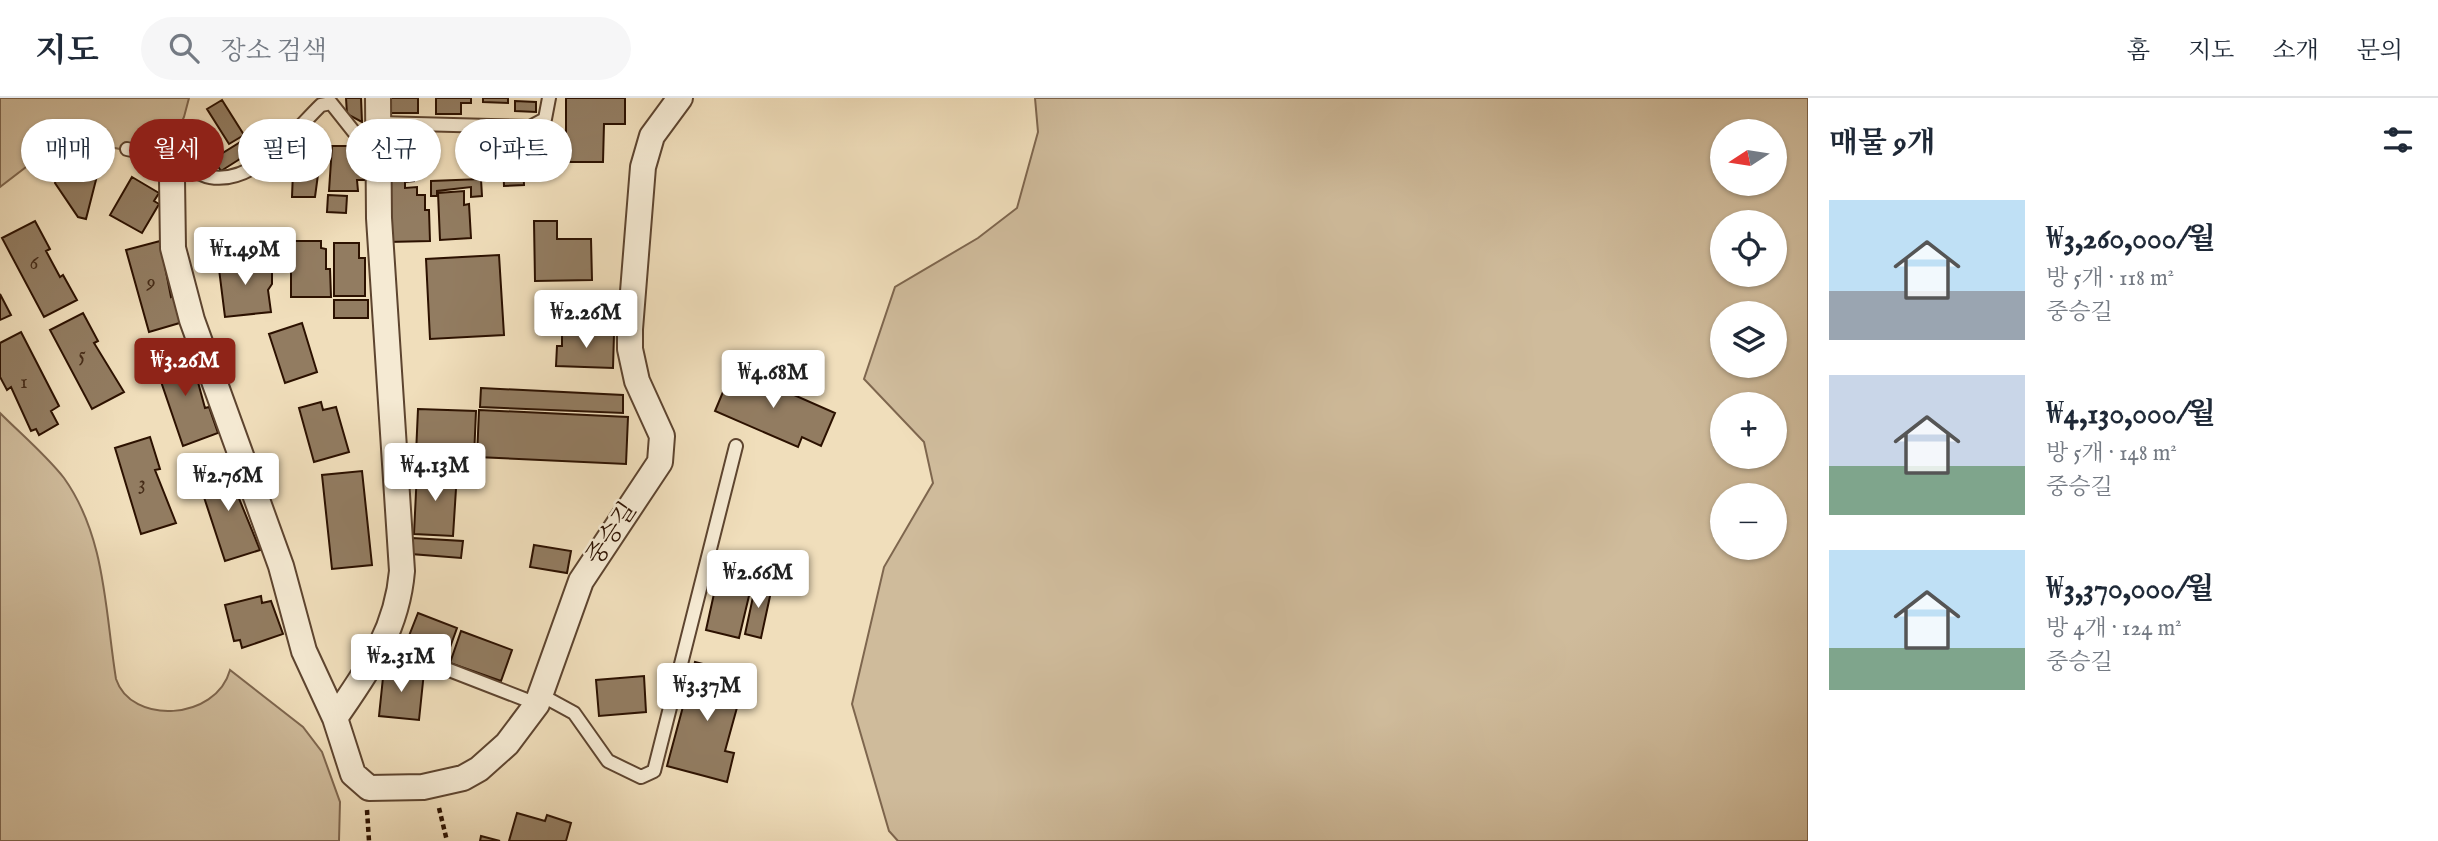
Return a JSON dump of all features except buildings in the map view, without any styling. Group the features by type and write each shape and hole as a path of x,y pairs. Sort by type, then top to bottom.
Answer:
{"street":[{"path":"378,98 378,119"},
{"name":"중승길","path":"172,182 173,248 192,320 281,566 304,651 335,718 354,774 369,788 454,782 480,769 507,744 539,700 581,581 660,462 662,436 637,380 630,349 630,329 643,167 652,136 680,98"},
{"path":"335,718 393,624 400,598 402,571 379,182"}],"lane":[{"path":"441,129 538,125 545,119 549,98"},
{"path":"224,176 235,175 260,163 326,103 334,104 346,119"},
{"path":"382,644 574,713 608,761 641,777 654,771 736,446"}],"path":[{"path":"434,785 447,841"}],"shaded area":[{"path":"0,98 189,98 183,119 129,119 129,151 115,148 115,119 21,119 21,171 0,187"},
{"path":"1035,98 1808,98 1808,841 898,841 889,831 852,704 884,567 933,483 924,442 864,379 895,287 978,238 1017,208 1038,132"},
{"path":"0,413 57,469 78,501 96,550 116,679 125,694 138,704 155,710 173,711 192,707 208,699 222,687 230,670 303,727 322,752 340,802 339,841 0,841"}]}
